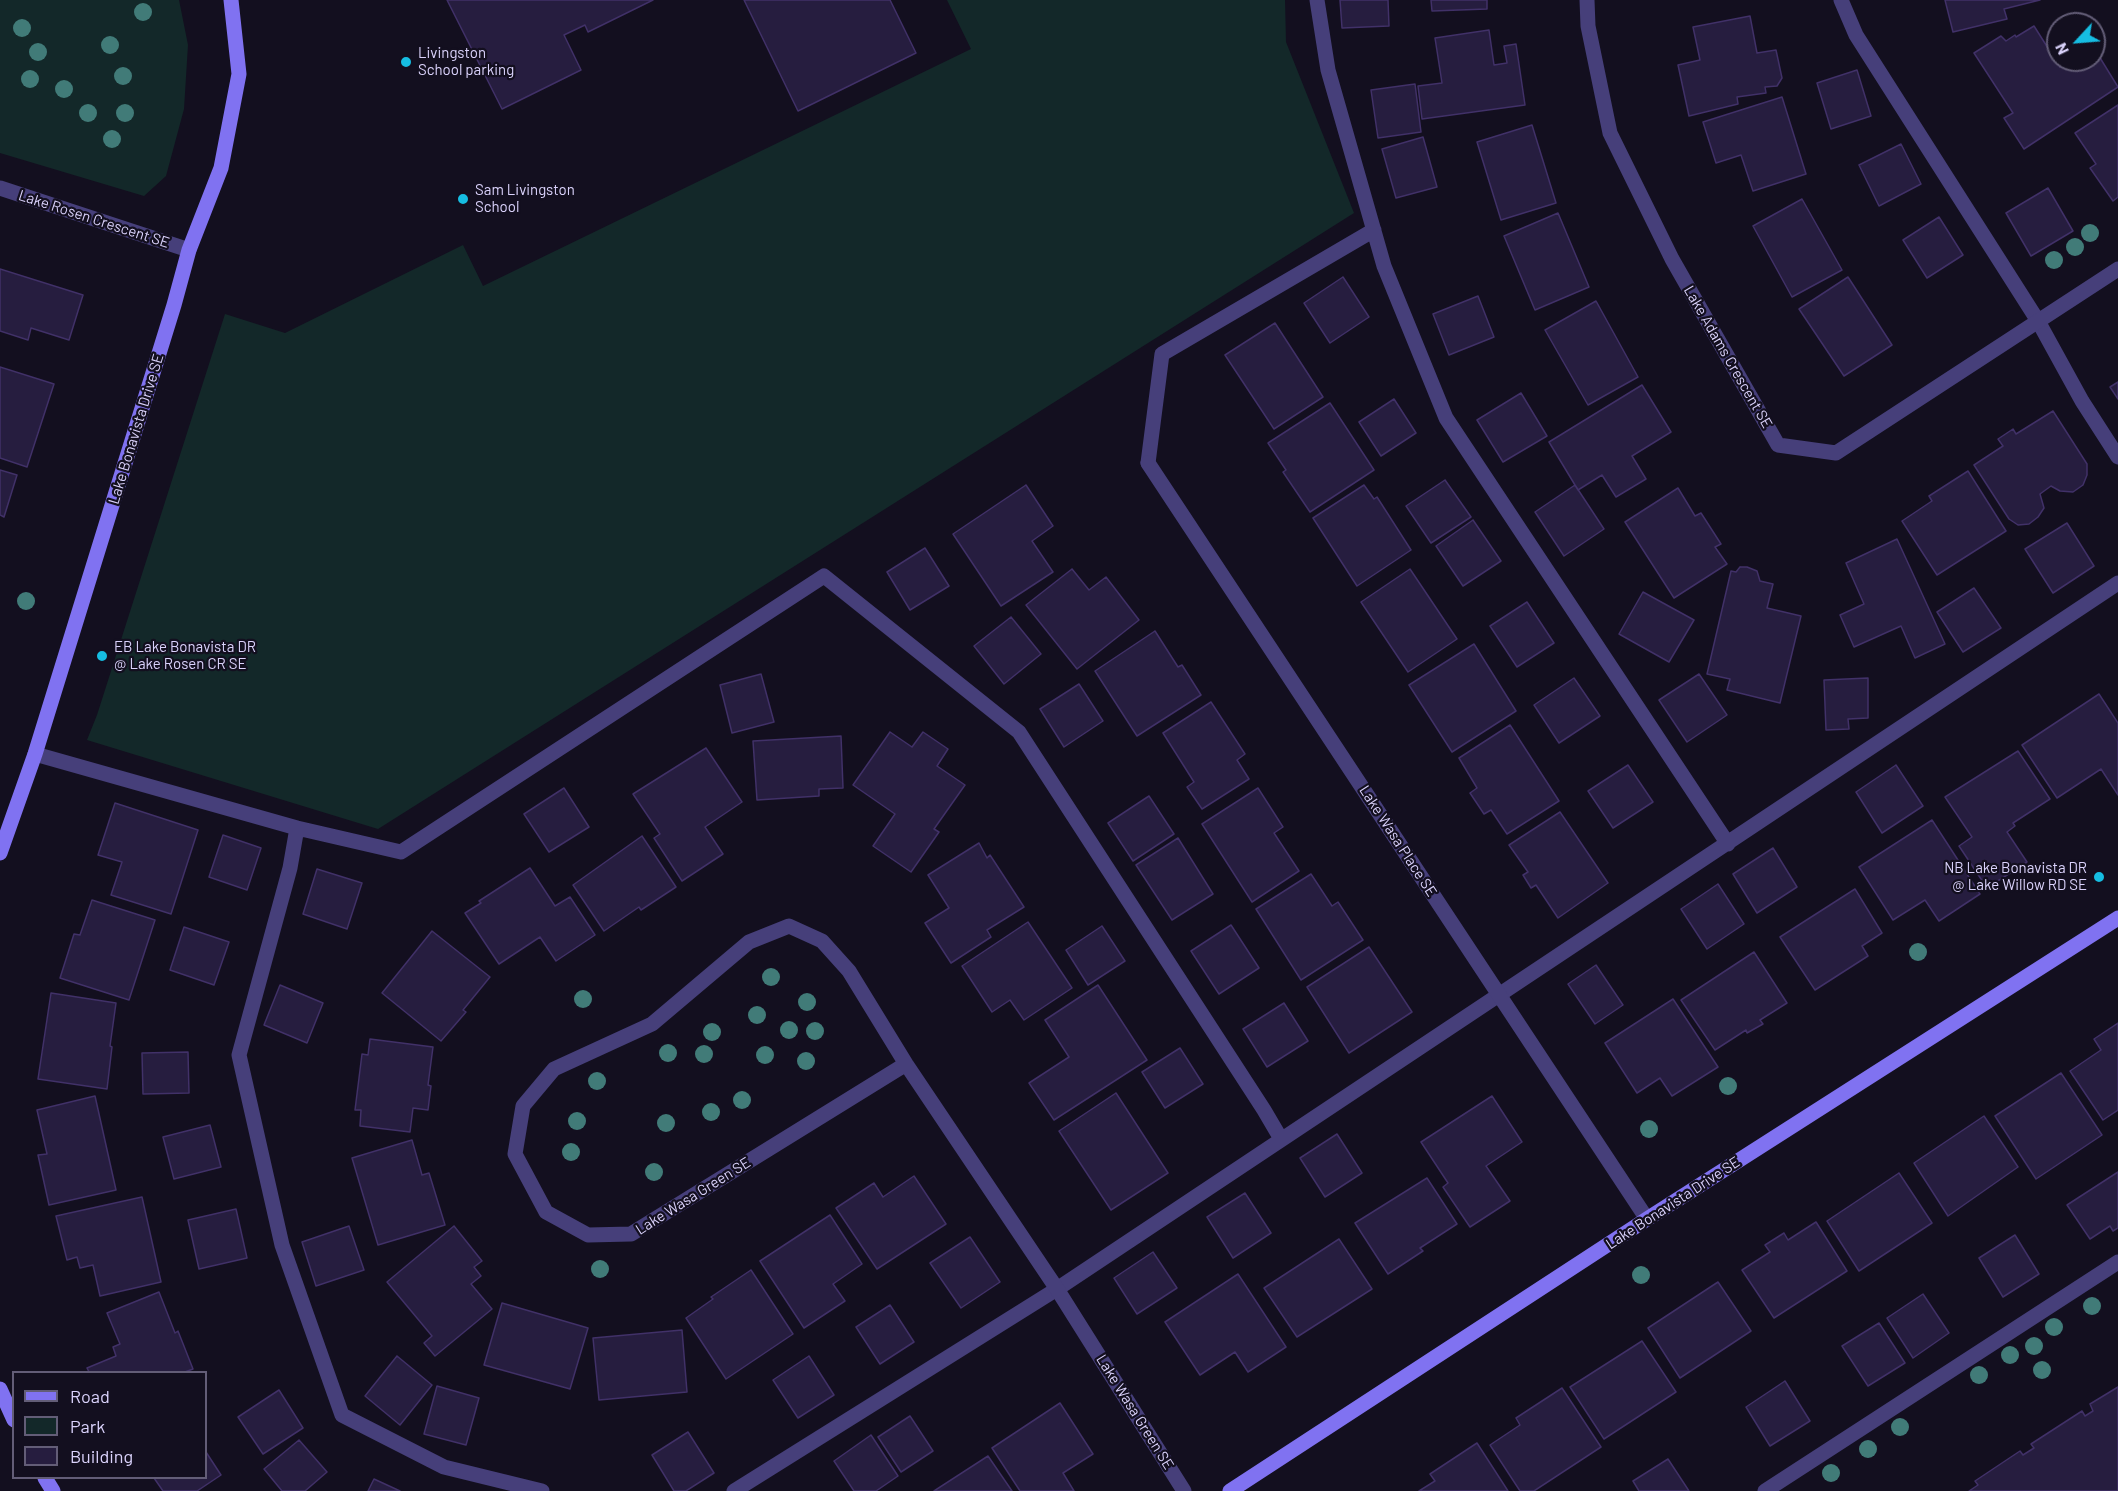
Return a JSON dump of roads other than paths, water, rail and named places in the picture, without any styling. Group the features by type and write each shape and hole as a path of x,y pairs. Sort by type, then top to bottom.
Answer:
{"street":[{"name":"Lake Bonavista Drive SE","path":"0,853 35,754 189,250 221,168 239,74 231,0"},
{"path":"1317,0 1328,70 1384,266 1446,418 1728,844"},
{"name":"Lake Adams Crescent SE","path":"1587,0 1588,26 1610,133 1672,259 1778,446 1836,453 2118,269"},
{"path":"1841,0 1856,35 2038,321 2082,401 2118,457"},
{"name":"Lake Rosen Crescent SE","path":"0,188 189,250"},
{"name":"Lake Wasa Place SE","path":"1374,230 1162,354 1148,463 1647,1219"},
{"path":"35,754 297,828 401,852 824,576 1019,732 1281,1139"},
{"path":"734,1491 1057,1289 2118,583"},
{"path":"297,828 290,868 239,1055 282,1245 342,1415 444,1467 542,1491"},
{"name":"Lake Bonavista Drive SE","path":"1230,1491 1647,1219 2118,918"},
{"name":"Lake Wasa Green SE","path":"906,1064 631,1234 588,1235 546,1212 515,1154 523,1106 554,1069 652,1024 749,942 789,926 822,941 849,971 906,1064 1057,1289 1184,1491"},
{"path":"1765,1491 2118,1262"},
{"path":"0,1389 12,1416"}],"place":[{"name":"Livingston School parking","path":"406,62"},
{"name":"Sam Livingston School","path":"463,199"},
{"name":"EB Lake Bonavista DR @ Lake Rosen CR SE","path":"102,656"},
{"name":"NB Lake Bonavista DR @ Lake Willow RD SE","path":"2099,877"}]}
